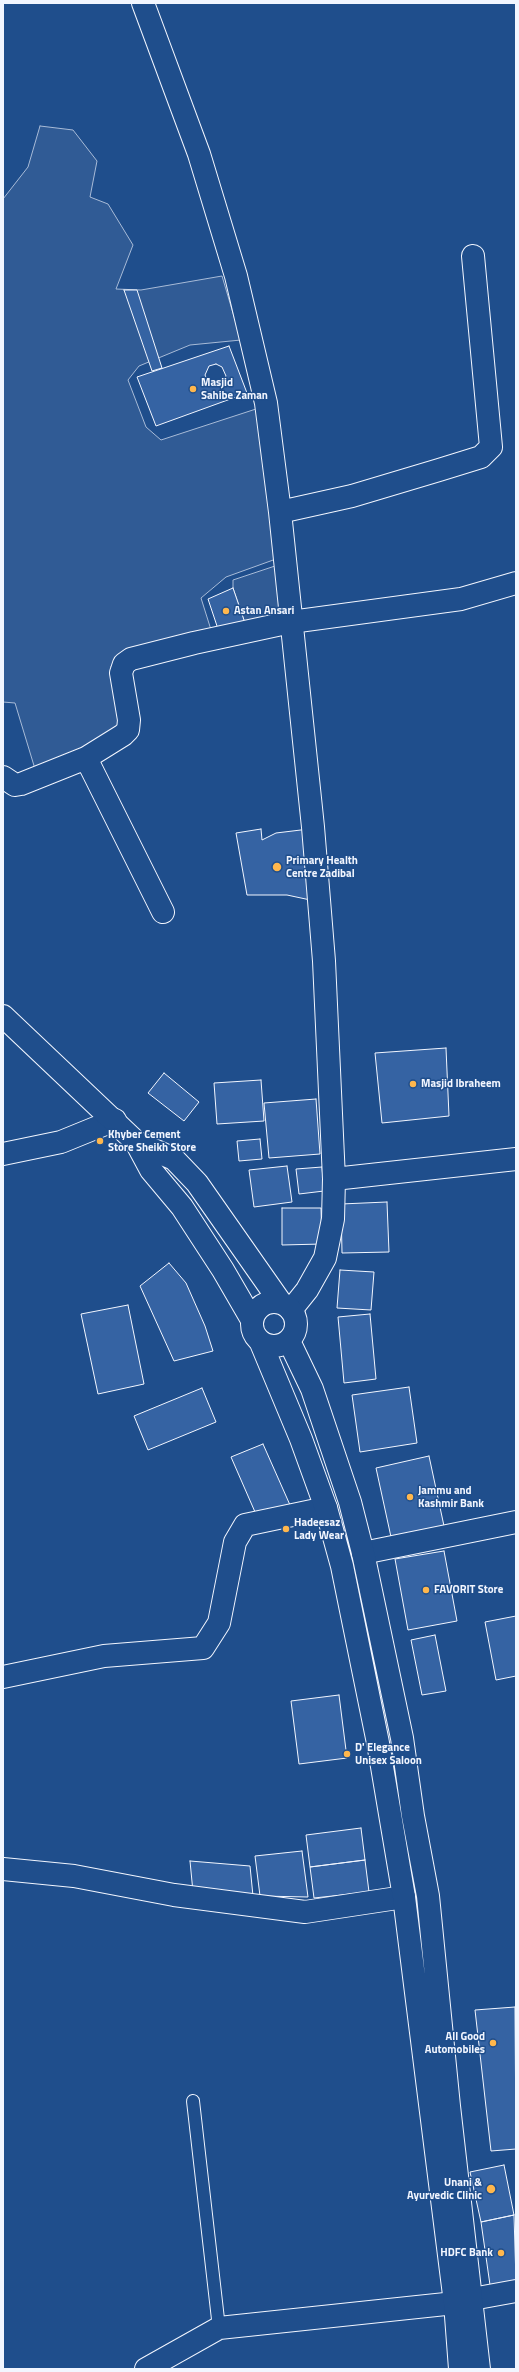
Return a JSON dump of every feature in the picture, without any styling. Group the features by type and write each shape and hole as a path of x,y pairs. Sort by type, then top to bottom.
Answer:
{"main road":[{"path":"143,3 199,154 236,276 266,403 280,512 313,827 323,953 334,1179 332,1219 325,1258 307,1290 286,1307"},
{"path":"280,512 352,496 481,457 491,447 491,433 473,256"},
{"path":"3,777 15,785 21,784 86,758 123,735 128,730 129,720 121,673 124,664 131,659 194,643 291,622 461,599 516,583"},
{"path":"86,758 163,912"},
{"path":"3,1016 116,1120 136,1142 151,1170 182,1206 223,1270 252,1320 253,1333 261,1343 301,1439 326,1508 342,1566 376,1736 404,1898 464,2301 479,2369"},
{"path":"3,1154 61,1142 116,1120"},
{"path":"136,1142 174,1158 197,1183 296,1320 295,1331 289,1341 280,1346 270,1346 261,1343"},
{"path":"334,1179 516,1159"},
{"path":"252,1320 257,1309 268,1302 286,1307"},
{"path":"289,1341 312,1389 327,1429 350,1502 363,1553 402,1738 413,1816 428,1896 449,2106 464,2301 460,2369"},
{"path":"3,1677 104,1656 203,1648 220,1623 235,1542 245,1525 326,1508"},
{"path":"363,1553 516,1522"},
{"path":"3,1869 74,1876 174,1895 305,1912 404,1898"},
{"path":"146,2369 219,2328 464,2301 516,2291"}],"lane":[{"path":"193,2101 219,2328"}],"shaded area":[{"path":"40,126 73,130 97,161 90,197 108,204 133,245 116,289 141,290 222,276 241,340 190,345 139,366 128,380 146,427 161,440 259,408 276,559 226,577 201,598 212,633 132,649 111,666 123,714 118,731 35,769 15,703 3,702 3,199 28,167"},
{"path":"281,564 287,619 245,623 233,588 233,580"}],"building":[{"path":"124,290 137,290 162,368 152,371"},
{"name":"Masjid Sahibe Zaman","path":"229,346 247,393 156,426 137,377","holes":["216,364 222,367 226,376 223,382 217,385 208,382 205,375 209,366"]},
{"name":"Astan Ansari","path":"233,588 245,623 219,632 208,599"},
{"name":"Primary Health Centre Zadibal","path":"261,829 262,840 276,833 309,829 315,901 287,895 247,895 236,833"},
{"name":"Masjid Ibraheem","path":"446,1048 449,1116 382,1123 375,1053"},
{"path":"164,1073 199,1102 184,1121 148,1093"},
{"path":"261,1080 264,1121 217,1124 214,1083"},
{"path":"316,1099 320,1154 269,1158 264,1103"},
{"path":"260,1139 262,1159 239,1161 237,1141"},
{"path":"287,1166 292,1202 254,1207 249,1170"},
{"path":"322,1167 324,1191 299,1194 296,1169"},
{"path":"387,1202 389,1252 342,1253 341,1204"},
{"path":"282,1208 321,1208 322,1244 282,1245"},
{"path":"169,1263 186,1283 205,1326 213,1351 174,1361 140,1286"},
{"path":"340,1270 374,1272 371,1310 337,1308"},
{"path":"128,1305 144,1384 98,1394 81,1314"},
{"path":"370,1314 376,1379 344,1383 338,1317"},
{"path":"409,1387 417,1443 360,1452 352,1395"},
{"path":"202,1388 216,1422 148,1450 134,1416"},
{"path":"263,1444 290,1505 255,1512 231,1457"},
{"name":"Jammu and Kashmir Bank","path":"429,1456 444,1526 391,1537 376,1468"},
{"name":"FAVORIT Store","path":"444,1551 457,1621 408,1630 395,1559"},
{"path":"516,1616 516,1676 496,1680 485,1622"},
{"path":"435,1635 446,1691 422,1695 411,1640"},
{"path":"339,1695 347,1758 299,1764 291,1701"},
{"path":"361,1828 365,1860 310,1867 306,1835"},
{"path":"302,1851 308,1897 260,1896 255,1856"},
{"path":"365,1860 369,1892 314,1898 310,1867"},
{"path":"190,1861 250,1866 253,1896 193,1892"},
{"path":"515,2007 516,2149 491,2151 475,2010"},
{"path":"504,2165 514,2215 481,2222 470,2172"},
{"name":"HDFC Bank","path":"514,2215 516,2281 490,2285 481,2222"}],"place":[{"name":"Masjid Sahibe Zaman","path":"193,389"},
{"name":"Astan Ansari","path":"226,611"},
{"name":"Primary Health Centre Zadibal","path":"277,867"},
{"name":"Masjid Ibraheem","path":"413,1084"},
{"name":"Khyber Cement Store Sheikh Store","path":"100,1141"},
{"name":"Jammu and Kashmir Bank","path":"410,1497"},
{"name":"Hadeesaz Lady Wear","path":"286,1529"},
{"name":"FAVORIT Store","path":"426,1590"},
{"name":"D' Elegance Unisex Saloon","path":"347,1754"},
{"name":"All Good Automobiles","path":"493,2043"},
{"name":"Unani & Ayurvedic Clinic","path":"491,2189"},
{"name":"HDFC Bank","path":"501,2253"}]}
